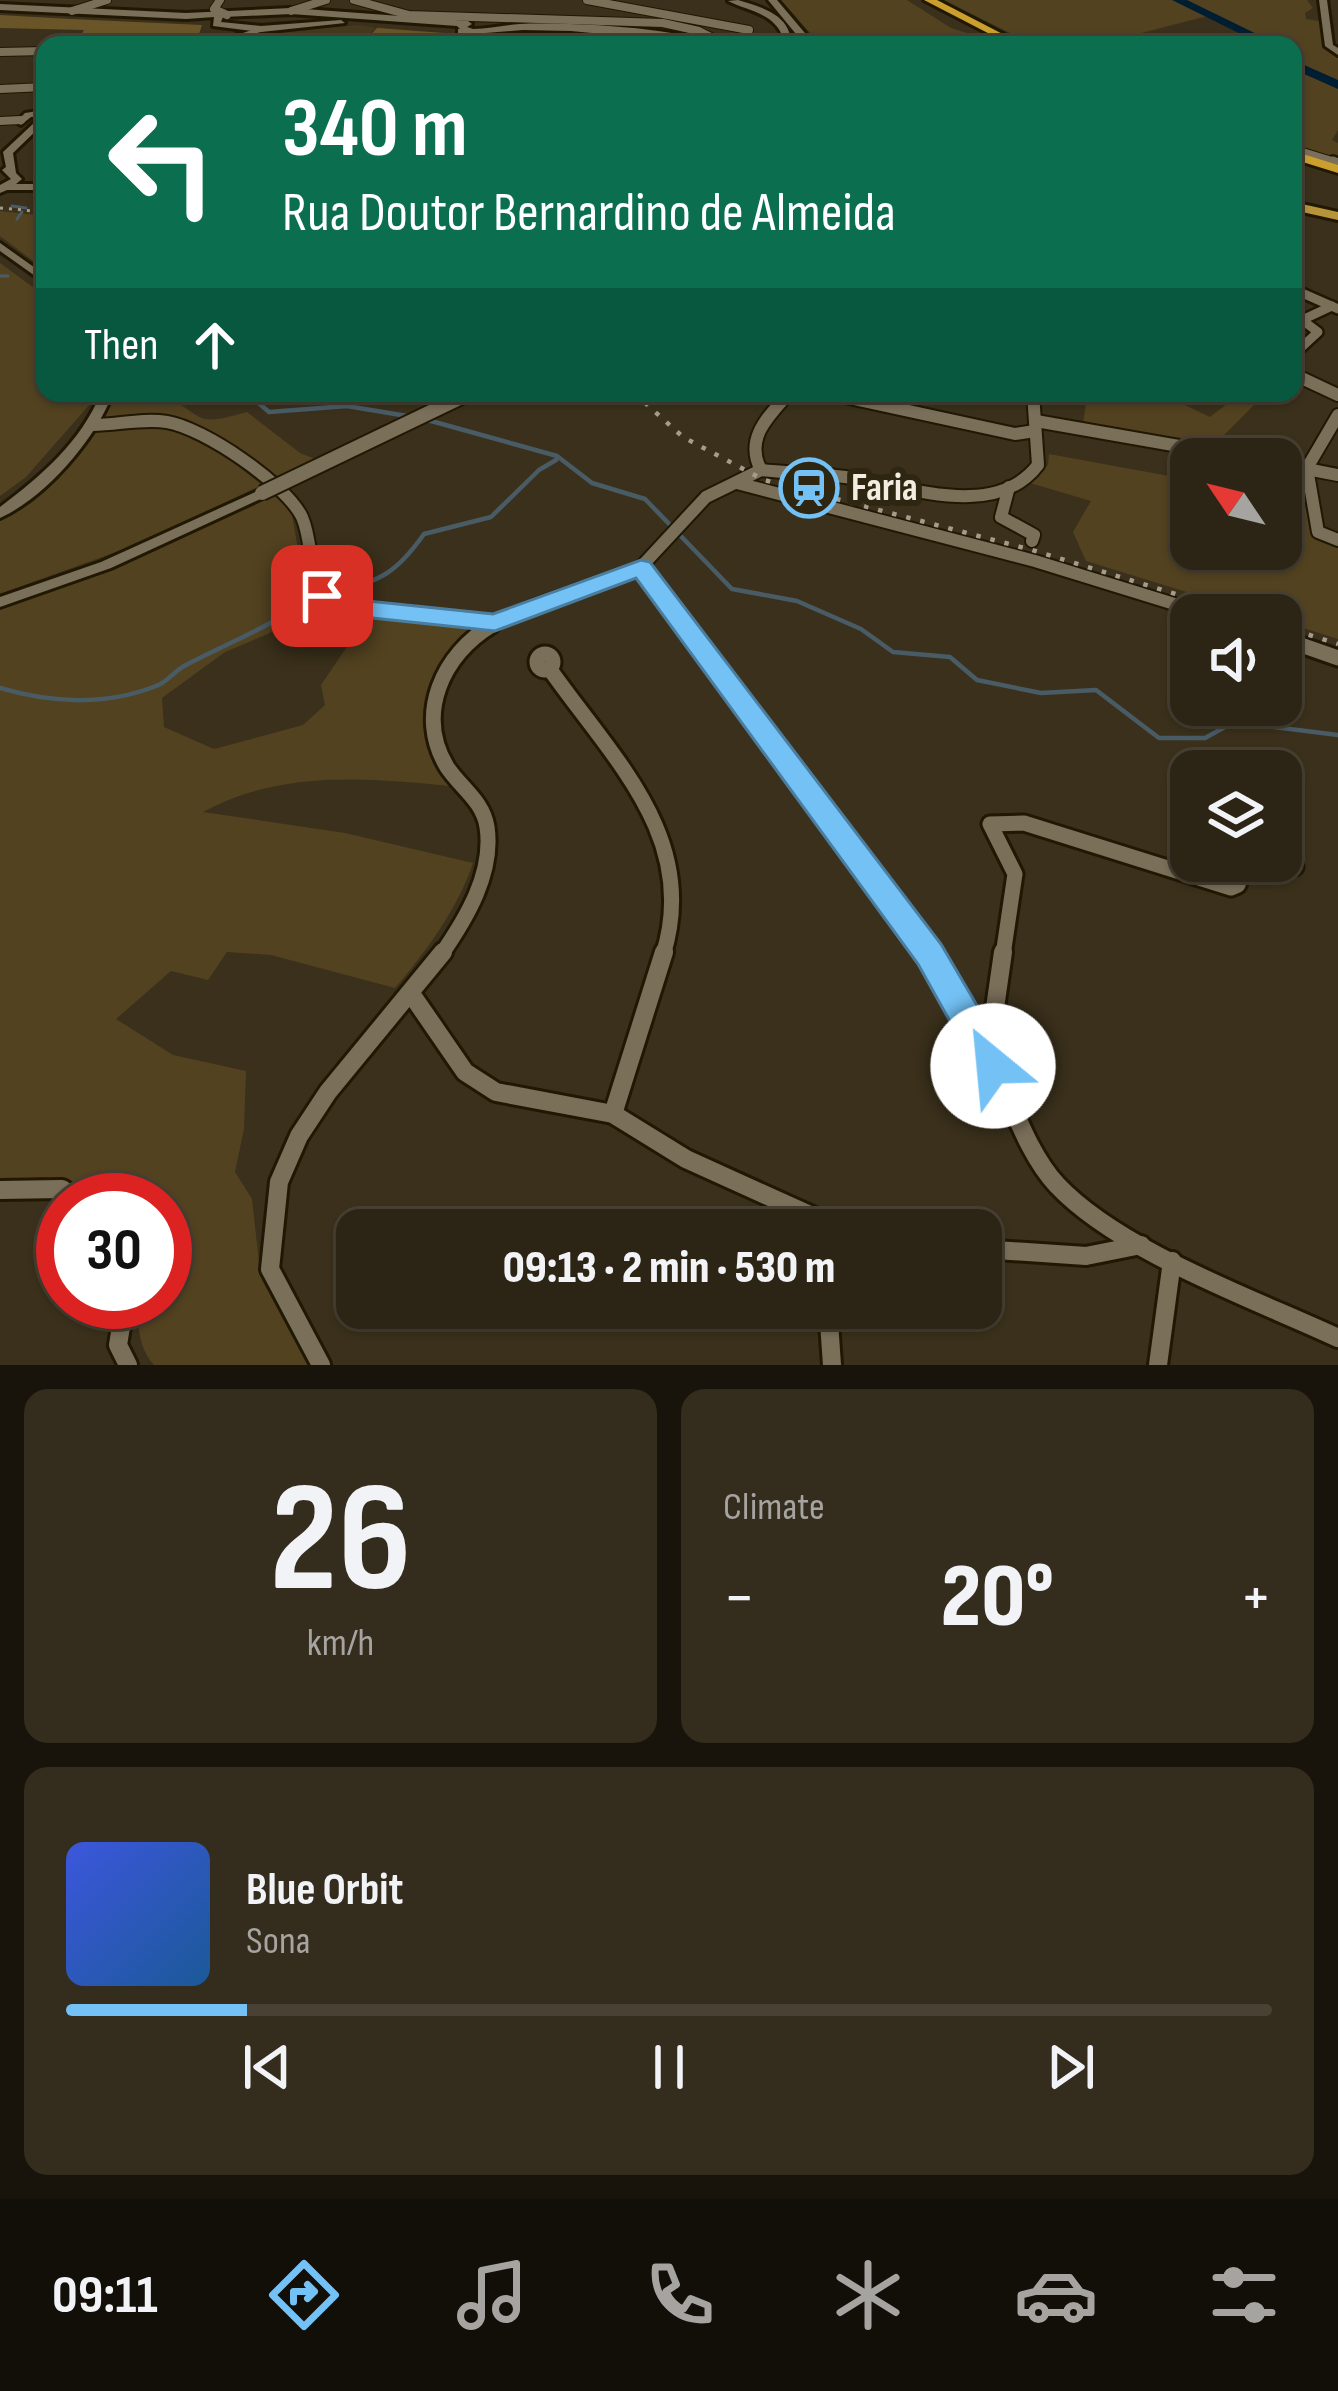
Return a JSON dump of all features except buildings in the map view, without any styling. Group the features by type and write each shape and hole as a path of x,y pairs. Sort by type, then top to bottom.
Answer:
{"highway":[{"path":"927,0 998,36"},
{"path":"1302,157 1338,168"}],"main road":[{"path":"730,0 754,0"},
{"path":"730,0 784,25 787,36"},
{"path":"772,0 802,36"},
{"path":"0,9 223,20 291,11 484,29 602,30 646,36"},
{"path":"0,9 223,20 261,29 330,18"},
{"path":"484,29 614,27 699,36"},
{"path":"1302,206 1338,214"}],"street":[{"path":"220,0 214,8 230,31 225,36"},
{"path":"291,11 326,0"},
{"path":"355,0 408,15 581,20 692,34"},
{"path":"587,0 749,30"},
{"path":"1323,0 1331,29 1329,46 1338,52"},
{"path":"72,11 103,2 111,13"},
{"path":"581,20 608,4"},
{"path":"316,6 330,18"},
{"path":"464,27 477,36"},
{"path":"239,36 261,29"},
{"path":"483,36 484,29"},
{"path":"0,53 36,52"},
{"path":"0,89 36,87"},
{"path":"0,121 36,119"},
{"path":"0,152 22,122"},
{"path":"3,189 17,179 9,171 8,152 36,124"},
{"path":"3,189 36,185"},
{"path":"0,246 36,273"},
{"path":"0,258 36,284"},
{"path":"1302,292 1332,303"},
{"path":"1302,347 1318,332 1302,320 1332,303"},
{"path":"1302,378 1338,395"},
{"path":"0,504 35,476 81,427 91,402"},
{"path":"0,514 37,486 93,425 103,402"},
{"path":"0,602 106,565 451,402"},
{"path":"761,470 752,456 753,442 782,402"},
{"path":"868,402 1016,434 1035,426 1170,446"},
{"path":"321,1365 270,1270 271,1213 293,1149 347,1068 412,995 457,929 482,879 488,837 482,809 435,748 433,706 446,670 495,622 641,567 706,496 761,470 846,477 923,494 958,496 1009,487 1034,474 1038,446 1034,402"},
{"path":"1338,415 1307,468 1318,532 1338,540"},
{"path":"93,425 172,422 214,442 291,500 303,519 309,568 322,596 344,607 495,622"},
{"path":"1302,467 1338,475"},
{"path":"732,482 1035,561 1170,603"},
{"path":"1009,487 1001,517 1034,535 1032,541"},
{"path":"641,567 929,954 978,1033 1041,1164 1092,1215 1141,1245 1338,1338"},
{"path":"1302,645 1338,658"},
{"path":"549,668 660,826 674,880 671,930 613,1114"},
{"path":"978,1033 993,1022 1015,898 1015,874 990,824 1024,824 1170,869"},
{"path":"1212,882 1232,888 1239,882"},
{"path":"412,995 465,1072 496,1092 613,1114 686,1159 787,1209"},
{"path":"0,1190 36,1189"},
{"path":"1002,1251 1106,1255 1129,1253 1141,1245"},
{"path":"1158,1365 1172,1262"},
{"path":"121,1329 118,1345 128,1365"},
{"path":"829,1329 832,1365"}],"shaded area":[{"path":"781,0 907,0 951,28 976,36 813,36"},
{"path":"944,0 1307,0 1313,8 1305,13 1306,19 1319,21 1324,44 1338,54 1338,83 1302,67 1302,36 1258,36 1215,14 1130,36 1016,36"},
{"path":"378,27 442,34 438,36 369,36"},
{"path":"375,28 368,36 250,36"},
{"path":"1302,71 1338,87 1338,130 1332,140 1338,143 1338,161 1302,150"},
{"path":"0,211 36,215 36,263 0,236"},
{"path":"0,263 36,289 36,402 90,404 26,477 0,496"},
{"path":"112,402 176,402 208,419 247,412 300,453 318,460 272,480 191,426 102,423"},
{"path":"1074,402 1179,402 1210,417 1230,402 1257,402 1221,438 1170,440 1083,423 1086,404"},
{"path":"165,426 211,445 262,485 138,544 0,594 0,520 44,487 97,432"},
{"path":"1049,454 1170,476 1170,570 1302,570 1304,500 1312,533 1338,543 1338,639 1302,628 1302,594 1193,594 1086,561 1073,532 1091,501 1030,483 1048,465"},
{"path":"274,494 291,509 308,607 268,634 225,652 162,698 164,727 214,749 303,725 325,705 321,685 367,617 480,624 435,681 424,718 435,760 450,786 355,780 293,783 232,798 203,812 345,833 473,863 440,929 395,988 271,955 227,952 208,980 171,971 116,1019 173,1055 246,1071 244,1129 235,1172 252,1199 259,1262 314,1365 154,1365 149,1359 139,1329 192,1329 192,1173 36,1173 36,1177 0,1180 0,608 115,567"}],"waterway":[{"path":"1178,0 1254,36"},
{"path":"1302,68 1338,85"},
{"path":"12,206 26,208"},
{"path":"17,219 22,212"},
{"path":"0,276 8,276"},
{"path":"257,402 269,412 347,406 413,417"},
{"path":"424,419 557,456 592,483 645,499 732,589 797,601 861,629 893,652 950,657 977,680 1041,693 1096,690 1159,738 1205,738 1234,722 1338,735"},
{"path":"328,595 383,575 424,534 491,517 539,470 556,460"},
{"path":"0,688 78,700 137,692 160,684 182,667 311,600"}],"railway":[{"path":"0,208 36,211"},
{"path":"644,402 683,437 764,480 1032,550 1176,594"},
{"path":"1302,633 1338,644"}],"place":[{"name":"Faria","path":"809,488"}],"route":[{"path":"322,596 344,607 495,622 641,567 929,954 993,1066"}]}
